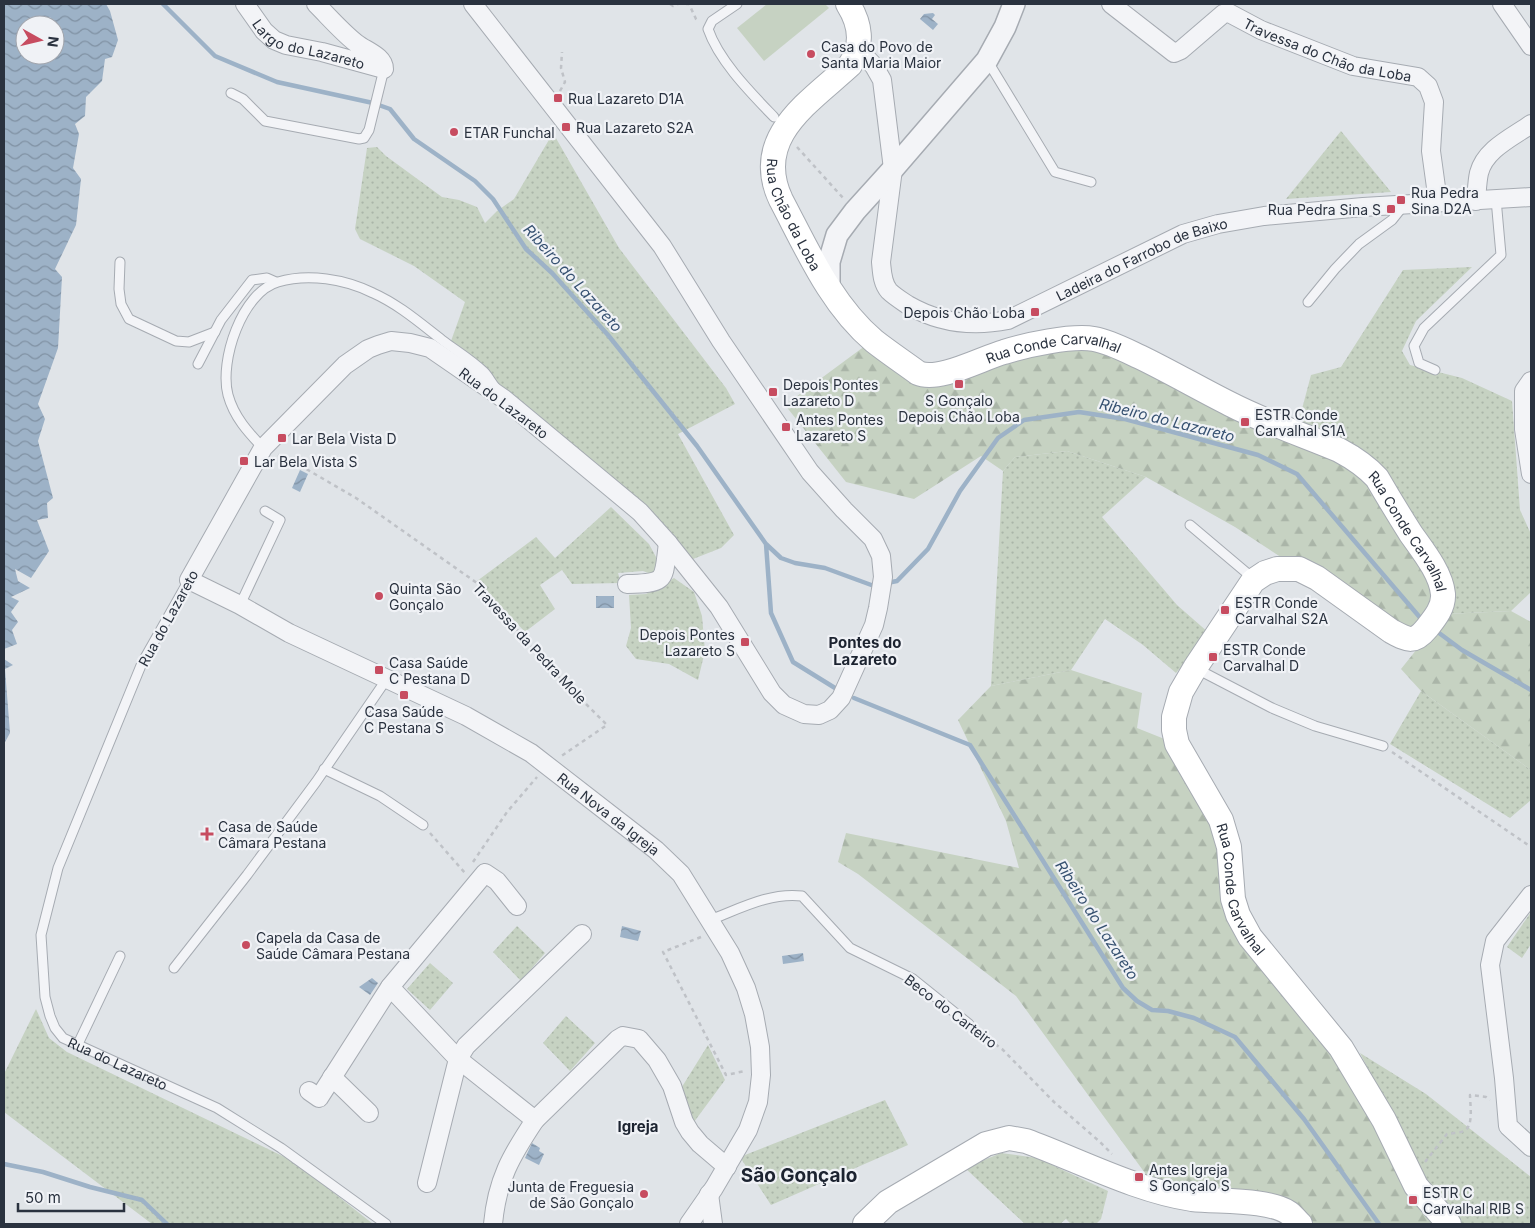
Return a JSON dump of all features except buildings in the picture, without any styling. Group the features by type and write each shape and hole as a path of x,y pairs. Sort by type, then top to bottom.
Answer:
{"main road":[{"path":"848,4 858,27 858,49"},
{"name":"Rua Chão da Loba","path":"829,287 776,190 773,165 776,143 789,121 850,65 858,49"},
{"name":"Rua Conde Carvalhal","path":"829,287 842,307 874,340 918,373 924,375 941,373 1004,352 1032,345 1070,338 1093,339 1114,345 1174,373 1231,405 1339,450 1368,468 1377,478 1436,573 1443,594 1442,604 1428,627 1418,638 1408,639 1391,631 1317,578 1299,569 1277,568 1253,581 1195,668 1181,692 1174,717 1174,730 1177,744 1221,820 1229,847 1231,888 1238,915 1250,938 1341,1048 1384,1120 1416,1186 1449,1224"},
{"path":"865,1224 888,1202 903,1193 986,1144 1009,1138 1026,1141 1132,1183 1178,1196 1221,1202 1262,1204 1280,1208 1290,1213 1300,1224"}],"street":[{"name":"Largo do Lazareto","path":"245,4 264,31 274,40 286,46 322,52 384,69 384,64 380,59 356,43 316,4"},
{"name":"Rua do Lazareto","path":"189,580 263,448 345,365 368,349 390,341 410,343 430,348 504,400 640,512 668,543 719,607 772,693 784,705 804,714 819,715 830,710 841,698 874,625 878,608 884,577 881,556 873,539 810,472 721,341 662,246 473,4"},
{"path":"829,287 828,262 837,235 855,211 987,60 1005,27 1014,4"},
{"name":"Travessa do Chão da Loba","path":"1111,4 1174,53 1181,50 1223,14 1229,13 1262,30 1353,66 1418,77 1428,86 1434,102 1431,151 1438,202"},
{"path":"1502,4 1531,46"},
{"name":"Ladeira do Farrobo de Baixo","path":"858,49 874,66 882,80 893,169 881,262 884,284 889,291 920,312 941,319 977,324 1008,320 1183,234 1218,224 1264,216 1530,196"},
{"path":"1476,200 1480,171 1484,161 1492,152 1531,124"},
{"path":"804,244 823,246 833,243"},
{"path":"1531,381 1524,391 1524,430 1531,474"},
{"path":"627,584 655,582 662,578 665,570 668,543"},
{"name":"Rua Nova da Igreja","path":"189,580 240,605 289,633 466,716 531,753 663,856 681,874 714,926 738,970 754,1014 760,1047 761,1068 758,1102 748,1130 727,1167 689,1224"},
{"path":"310,1091 319,1098 390,987 485,873 497,881 517,906"},
{"path":"1531,895 1495,941 1490,966 1508,1126 1531,1148"},
{"path":"427,1183 458,1059 466,1046 582,934"},
{"path":"390,987 458,1059 535,1120"},
{"path":"493,1224 496,1196 505,1173 514,1152 535,1120 618,1038 623,1036 631,1036 639,1040 657,1060 672,1086 682,1116 690,1132 700,1144 727,1167"},
{"path":"332,1077 370,1113"},
{"path":"709,1194 713,1224"}],"lane":[{"path":"737,4 712,21 708,29 712,41 733,71 774,117"},
{"path":"987,60 1055,172 1092,182"},
{"name":"Largo do Lazareto","path":"231,92 258,112 265,121 353,139 364,138 369,130 384,69"},
{"path":"1435,370 1419,363 1414,346 1424,328 1501,255 1496,199"},
{"path":"1308,302 1353,250 1392,220 1404,204"},
{"path":"120,262 119,289 121,304 130,319 176,341 189,342 215,332"},
{"path":"263,448 245,428 235,413 227,393 226,368 237,324 261,291 276,282 303,277 335,280 373,292 398,307 484,372 504,400"},
{"path":"198,364 221,320 252,280 267,278 276,282"},
{"path":"240,605 280,520 265,511"},
{"path":"1190,525 1248,574 1253,581"},
{"name":"Rua do Lazareto","path":"189,580 142,663 58,868 42,935 45,997 50,1016 55,1028 63,1038 217,1108 282,1148 386,1224"},
{"path":"1195,668 1272,708 1315,726 1383,746"},
{"path":"174,968 247,875 386,680"},
{"path":"324,769 380,796 423,825"},
{"name":"Beco do Carteiro","path":"714,926 757,901 795,895 802,896 850,948 913,979 969,1024"},
{"path":"78,1044 120,956"}],"path":[{"path":"672,5 678,4"},
{"path":"686,4 691,8 696,19 708,29"},
{"path":"544,93 550,90 557,94 563,87 565,82 561,68 562,52"},
{"path":"795,146 855,211"},
{"name":"Travessa da Pedra Mole","path":"263,448 296,463 356,498 477,583 550,668 607,725 548,765"},
{"path":"1383,746 1531,847"},
{"path":"423,825 465,873 507,812 548,765"},
{"path":"714,926 662,952 726,1075 761,1068"},
{"name":"Beco do Carteiro","path":"969,1024 1002,1049 1054,1102 1117,1159"},
{"path":"1426,1167 1425,1160 1447,1134 1462,1132 1468,1127 1471,1117 1470,1095 1486,1097 1493,1103"}],"green space":[{"path":"767,4 825,4 829,8 764,61 737,28"},
{"path":"1341,131 1391,192 1286,199"},
{"path":"553,133 619,248 726,388 735,404 678,434 734,535 721,548 693,559 681,558 451,341 465,302 414,266 360,239 355,229 367,148 377,147 386,156 442,197 459,200 477,207 485,223 497,211 514,199"},
{"path":"1472,267 1416,321 1402,351 1410,365 1462,378 1512,401 1520,510 1531,534 1531,592 1511,611 1445,614 1297,428 1311,375 1341,367 1403,270"},
{"path":"1070,338 1355,458 1440,584 1418,638 1299,569 1235,527 1146,477 1067,451 1015,457 1003,471 981,456 914,499 846,482 785,405 873,340 918,373"},
{"path":"1067,451 1146,477 1102,517 1177,605 1209,633 1176,673 1143,645 1105,619 1071,670 991,686 1003,471 1015,457"},
{"path":"611,507 649,544 656,557 656,571 651,574 643,571 618,573 621,583 572,584 562,570 540,585 555,609 525,632 477,581 536,537 555,558"},
{"path":"674,578 694,592 702,616 705,651 698,680 669,664 636,659 626,646 631,628 629,595 646,594"},
{"path":"1511,611 1531,622 1531,770 1421,691 1401,669 1445,614"},
{"path":"1071,670 1142,693 1137,728 1177,744 1221,820 1231,888 1449,1224 1300,1224 1158,1191 1016,996 858,874 838,862 846,833 1019,868 1006,821 958,720 991,686"},
{"path":"1421,691 1531,770 1531,800 1510,818 1390,744"},
{"path":"1531,912 1531,944 1522,958 1507,947"},
{"path":"517,926 545,953 521,981 493,952"},
{"path":"430,963 453,983 430,1010 407,989"},
{"path":"36,1009 49,1038 67,1052 295,1162 373,1224 152,1224 4,1112 4,1074"},
{"path":"566,1016 595,1043 570,1071 543,1043"},
{"path":"708,1045 725,1080 694,1122 680,1090"},
{"path":"1360,1053 1426,1094 1531,1177 1531,1224 1452,1224 1436,1202"},
{"path":"885,1100 908,1145 771,1205 740,1157"},
{"path":"1001,1153 1037,1158 1108,1191 1101,1219 1096,1224 1071,1224 1066,1219 1060,1224 1025,1224 965,1168"}],"water":[{"path":"4,4 106,4 110,11 118,40 112,57 105,59 102,81 86,97 85,116 75,124 79,134 73,168 81,179 76,225 55,269 62,277 58,348 38,404 45,419 38,441 53,498 47,503 48,518 37,520 49,551 31,578 15,569 18,581 30,588 11,597 19,601 11,612 18,622 12,630 17,644 4,649"},
{"path":"933,13 935,15 932,19 938,24 933,30 920,19 924,14"},
{"path":"300,470 308,474 300,492 292,488"},
{"path":"596,596 614,596 614,608 596,608"},
{"path":"4,659 13,665 5,669 10,733 4,744"},
{"path":"622,926 641,931 638,941 620,937"},
{"path":"803,953 804,961 783,964 782,956"},
{"path":"372,978 378,983 370,995 359,987"},
{"path":"532,1143 540,1148 539,1151 544,1154 539,1165 525,1158"}],"waterway":[{"name":"Ribeiro do Lazareto","path":"163,4 215,56 277,82 373,103 390,109 414,139 475,181 493,199 526,249 552,273 608,335 697,446 766,544 771,613 793,662 835,688"},
{"name":"Ribeiro do Lazareto","path":"887,583 897,581 928,549 960,491 998,438 1024,420 1079,412 1125,419 1258,455 1297,474 1423,621"},
{"name":"Ribeiro do Lazareto","path":"766,544 781,558 795,563 825,568 874,586 877,585"},
{"name":"Ribeiro do Lazareto","path":"1435,630 1462,650 1531,690"},
{"name":"Ribeiro do Lazareto","path":"854,698 970,745 1123,988 1137,1001 1152,1010 1168,1011 1194,1018 1235,1037 1304,1119 1379,1224"},
{"path":"4,1164 43,1172 90,1187 142,1200 167,1224"}],"place":[{"name":"Casa do Povo de Santa Maria Maior","path":"811,54"},
{"name":"Rua Lazareto D1A","path":"558,98"},
{"name":"Rua Lazareto S2A","path":"566,127"},
{"name":"ETAR Funchal","path":"454,132"},
{"name":"Rua Pedra Sina D2A","path":"1401,200"},
{"name":"Rua Pedra Sina S","path":"1391,209"},
{"name":"Depois Chão Loba","path":"1035,312"},
{"name":"S Gonçalo Depois Chão Loba","path":"959,384"},
{"name":"Depois Pontes Lazareto D","path":"773,392"},
{"name":"ESTR Conde Carvalhal S1A","path":"1245,422"},
{"name":"Antes Pontes Lazareto S","path":"786,427"},
{"name":"Lar Bela Vista D","path":"282,438"},
{"name":"Lar Bela Vista S","path":"244,461"},
{"name":"Quinta São Gonçalo","path":"379,596"},
{"name":"ESTR Conde Carvalhal S2A","path":"1225,610"},
{"name":"Depois Pontes Lazareto S","path":"745,642"},
{"name":"ESTR Conde Carvalhal D","path":"1213,657"},
{"name":"Casa Saúde C Pestana D","path":"379,670"},
{"name":"Casa Saúde C Pestana S","path":"404,695"},
{"name":"Casa de Saúde Câmara Pestana","path":"207,834"},
{"name":"Capela da Casa de Saúde Câmara Pestana","path":"246,945"},
{"name":"Antes Igreja S Gonçalo S","path":"1139,1177"},
{"name":"Junta de Freguesia de São Gonçalo","path":"644,1194"},
{"name":"ESTR C Carvalhal RIB S","path":"1413,1200"}],"district":[{"name":"Pontes do Lazareto","path":"865,650"},
{"name":"Igreja","path":"638,1126"},
{"name":"São Gonçalo","path":"799,1175"}]}
